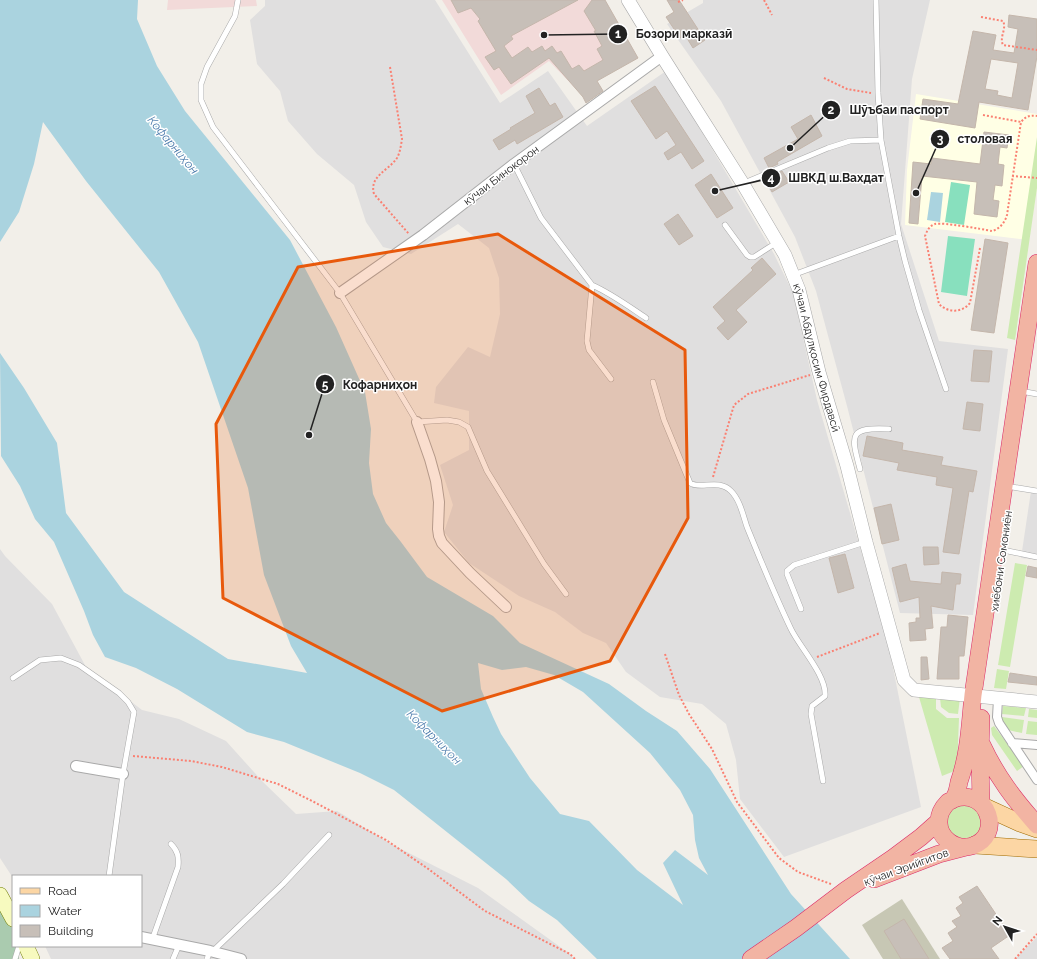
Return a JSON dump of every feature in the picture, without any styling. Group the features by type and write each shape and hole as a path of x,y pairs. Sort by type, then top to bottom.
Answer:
{"highway":[{"name":"хиёбони Сомониён","path":"983,805 975,734 977,696 1037,263"},
{"name":"хиёбони Сомониён","path":"977,696 1003,550 1012,487 1032,393 1037,320"},
{"path":"954,799 964,763 975,734"},
{"path":"975,734 1002,783 1037,825"},
{"path":"963,797 968,797 983,805 989,818 988,830 985,836 971,846 958,846 946,839 941,831 939,821 940,815 945,806 954,799 963,797"},
{"name":"кӯчаи Эрийгитов","path":"751,959 796,928 846,890 899,854 939,821"},
{"name":"кӯчаи Эрийгитов","path":"846,890 939,854 971,846"}],"main road":[{"path":"983,805 1020,823 1037,829"},
{"path":"971,846 1037,849"},
{"path":"0,895 12,917"},
{"path":"26,947 32,959"}],"street":[{"name":"кӯчаи Абдулқосим Фирдавсӣ","path":"628,0 743,184 785,255 799,290 819,372 847,466 866,542 904,680 914,690 1037,702"},
{"name":"кӯчаи Бинокорон","path":"340,293 415,241 514,164 662,56"},
{"path":"417,422 436,481 439,502 438,529 442,543 470,573 506,607"},
{"path":"998,699 998,719 1037,780"},
{"path":"1012,743 1037,745"},
{"path":"76,766 122,774"},
{"path":"142,937 179,945 210,954 241,959"}],"lane":[{"path":"238,0 235,16 207,68 201,84 201,100 213,127 340,293 417,422 447,420 458,422 468,427 487,471 544,564 566,594"},
{"path":"876,0 878,94 881,140 899,236 919,310 946,389"},
{"path":"743,184 828,148 850,141 881,140"},
{"path":"514,164 541,218 592,286 605,291 646,318"},
{"path":"725,224 750,257 754,257 777,242"},
{"path":"793,275 899,236"},
{"path":"592,286 587,341 589,350 611,379"},
{"path":"653,382 664,420 690,483 696,486 711,484 722,486 730,490 736,498 791,630 811,660 826,689 825,696 812,706 811,714 823,781"},
{"path":"860,469 853,443 857,433 870,428 889,429"},
{"path":"1012,487 1037,491"},
{"path":"801,609 787,571 794,565 866,542"},
{"path":"1003,550 1037,557"},
{"path":"13,678 40,660 61,658 79,665 119,693 128,702 134,712 122,774 109,875"},
{"path":"210,954 330,835"},
{"path":"152,940 178,866 179,858 177,852 171,844"},
{"path":"174,959 179,945"},
{"path":"15,959 19,947"}],"path":[{"path":"678,2 683,0"},
{"path":"764,0 772,15"},
{"path":"981,17 1003,21 1005,25 1002,41 1003,45 1037,50"},
{"path":"390,67 402,139 401,147 397,157 374,181 372,187 374,194 415,241"},
{"path":"824,78 847,88 878,94"},
{"path":"983,115 1021,122"},
{"path":"980,248 970,305 958,310 949,310 943,307 940,304 938,297 926,236 927,231 929,227 939,224 992,230 997,229 1003,223 1006,218 1021,122 1026,117 1037,116"},
{"path":"1012,176 1037,178"},
{"path":"711,484 734,405 748,394 819,372"},
{"path":"811,660 876,635 889,627"},
{"path":"665,654 679,695 689,714 712,749 737,802 779,858 798,872 846,890"},
{"path":"126,756 203,763 222,767 278,784 386,840 485,911 570,954 575,959"},
{"path":"1016,959 1037,934"}],"highlighted area":[{"path":"498,234 685,350 688,518 610,661 442,711 223,598 216,424 298,267"}],"shaded area":[{"path":"168,0 256,0 257,6 167,10"},
{"path":"265,0 435,0 500,103 548,71 587,126 666,71 774,254 793,293 817,400 888,643 921,807 784,857 740,799 736,760 726,724 702,704 660,697 626,672 606,643 583,633 555,612 519,596 469,563 444,532 453,505 440,465 469,450 469,411 434,403 436,387 468,347 490,357 500,314 499,278 489,248 458,224 411,254 383,247 366,222 354,185 317,154 288,121 280,91 257,64 250,20 265,6"},
{"path":"442,0 605,0 638,58 611,72 579,92 549,61 501,95"},
{"path":"703,0 930,0 912,79 901,224 939,341 1008,349 973,615 900,613 816,291 795,237 721,101 667,24 703,3"},
{"path":"916,94 1037,114 1037,188 1029,240 905,225 907,170"},
{"path":"1031,491 1037,493 1037,560 1021,558"},
{"path":"0,549 52,604 86,667 142,710 179,719 226,741 262,781 296,814 337,811 391,844 478,888 570,954 574,959 51,959 45,947 142,947 142,875 12,875 12,876 0,858"},
{"path":"902,899 940,959 883,959 862,925"},
{"path":"0,901 12,924 12,947 16,947 19,959 0,959"},
{"path":"1037,937 1037,959 1015,959"}],"green space":[{"path":"1037,137 1037,188 1015,340 1007,338"},
{"path":"951,182 970,185 964,225 945,222"},
{"path":"948,236 975,239 967,296 941,292"},
{"path":"1015,563 1027,565 1010,667 998,665"},
{"path":"997,669 1009,671 1006,689 994,688"},
{"path":"919,697 936,697 936,709 947,718 959,718 957,770 942,776"},
{"path":"940,698 960,698 958,714 949,713 941,707"},
{"path":"1003,706 1026,708 1024,716 1002,714"},
{"path":"1029,709 1037,710 1037,718 1028,717"},
{"path":"1002,717 1024,720 1022,733 1008,730 1003,723"},
{"path":"1028,721 1037,722 1037,735 1026,734"},
{"path":"994,726 1024,766 1017,771 992,735 991,728"},
{"path":"952,805 978,806 983,831 967,842 949,836 944,816"}],"water":[{"path":"0,0 138,0 137,19 157,66 185,111 290,240 336,327 365,392 371,429 369,463 373,494 386,523 427,577 493,616 520,643 609,684 677,731 710,769 791,894 850,959 597,959 557,920 529,901 506,879 394,790 360,773 284,742 247,732 177,689 136,668 105,657 93,635 54,542 35,519 20,486 1,456 0,353 24,388 57,443 66,513 124,592 228,659 307,673 291,646 264,575 248,488 198,342 159,272 86,181 43,122 34,164 19,212 0,242","holes":["478,663 502,670 526,667 554,675 583,692 650,753 680,790 693,815 695,840 699,858 708,875 675,850 663,863 683,905 637,870 589,821 560,814 530,778 501,734 481,689"]},
{"path":"931,192 943,193 940,222 927,220"}],"building":[{"path":"451,0 578,0 511,36 513,39 504,46 512,58 528,47 532,52 542,46 545,51 552,46 557,53 561,51 572,69 579,65 584,71 603,60 597,49 602,46 594,31 596,31 584,11 592,0 605,0 638,58 597,81 603,91 586,103 583,97 549,58 511,84 499,67 494,70 485,57 496,51 478,21 480,19 471,8 458,13"},
{"path":"667,0 679,0 705,40 693,48 685,35 680,38 666,17 674,12"},
{"path":"1009,15 1037,19 1037,56 1028,110 979,102 975,128 920,119 923,99 958,104 973,31 996,35 993,50 1014,53 1018,29 1008,27","holes":["991,59 1018,63 1012,98 997,95 998,91 985,89"]},
{"path":"655,86 704,161 692,169 681,152 668,160 664,153 676,145 667,131 656,139 631,101"},
{"path":"539,88 550,106 555,103 563,117 517,144 515,140 499,150 493,140 535,113 526,96"},
{"path":"811,115 822,136 777,162 778,164 769,168 764,158 798,139 791,127"},
{"path":"984,132 1009,135 1007,148 1000,147 998,164 1004,165 1002,186 995,185 993,200 999,201 997,217 974,214 977,182 922,176 918,224 909,223 913,162 931,164 932,158 980,164"},
{"path":"782,171 789,182 772,192 765,179"},
{"path":"711,174 733,208 717,218 695,185"},
{"path":"678,214 693,236 679,245 664,224"},
{"path":"985,239 1008,243 994,333 971,330"},
{"path":"762,258 776,274 736,310 747,322 728,340 717,328 725,321 713,307 753,270 751,268"},
{"path":"974,350 992,351 989,382 971,381"},
{"path":"967,402 983,404 980,431 963,429"},
{"path":"867,436 903,443 902,450 943,457 941,465 977,471 973,492 969,491 959,554 943,552 953,488 936,485 937,477 897,470 899,463 863,456"},
{"path":"891,504 899,540 882,544 874,508"},
{"path":"923,547 938,547 939,564 924,565"},
{"path":"845,554 854,588 838,593 829,558"},
{"path":"906,564 910,581 941,584 942,572 961,574 960,584 956,584 953,610 931,606 933,628 925,629 926,640 910,641 909,623 916,622 916,618 920,618 919,597 900,602 892,568"},
{"path":"1028,566 1037,568 1037,578 1026,576"},
{"path":"948,615 968,617 964,656 959,656 959,679 937,679 941,627 947,627"},
{"path":"921,657 927,657 929,679 921,680"},
{"path":"1010,673 1037,677 1037,685 1008,682"},
{"path":"977,886 1010,935 991,948 999,959 950,959 942,948 953,941 948,933 957,927 952,921 961,916 956,908 963,903 959,897"},
{"path":"904,919 929,959 901,959 884,931"}],"place":[{"name":"Бозори марказӣ","path":"544,35"},
{"name":"Шӯъбаи паспорт","path":"790,148"},
{"name":"ШВКД ш.Вахдат","path":"715,191"},
{"name":"столовая","path":"916,193"},
{"name":"Кофарниҳон","path":"309,435"}]}
